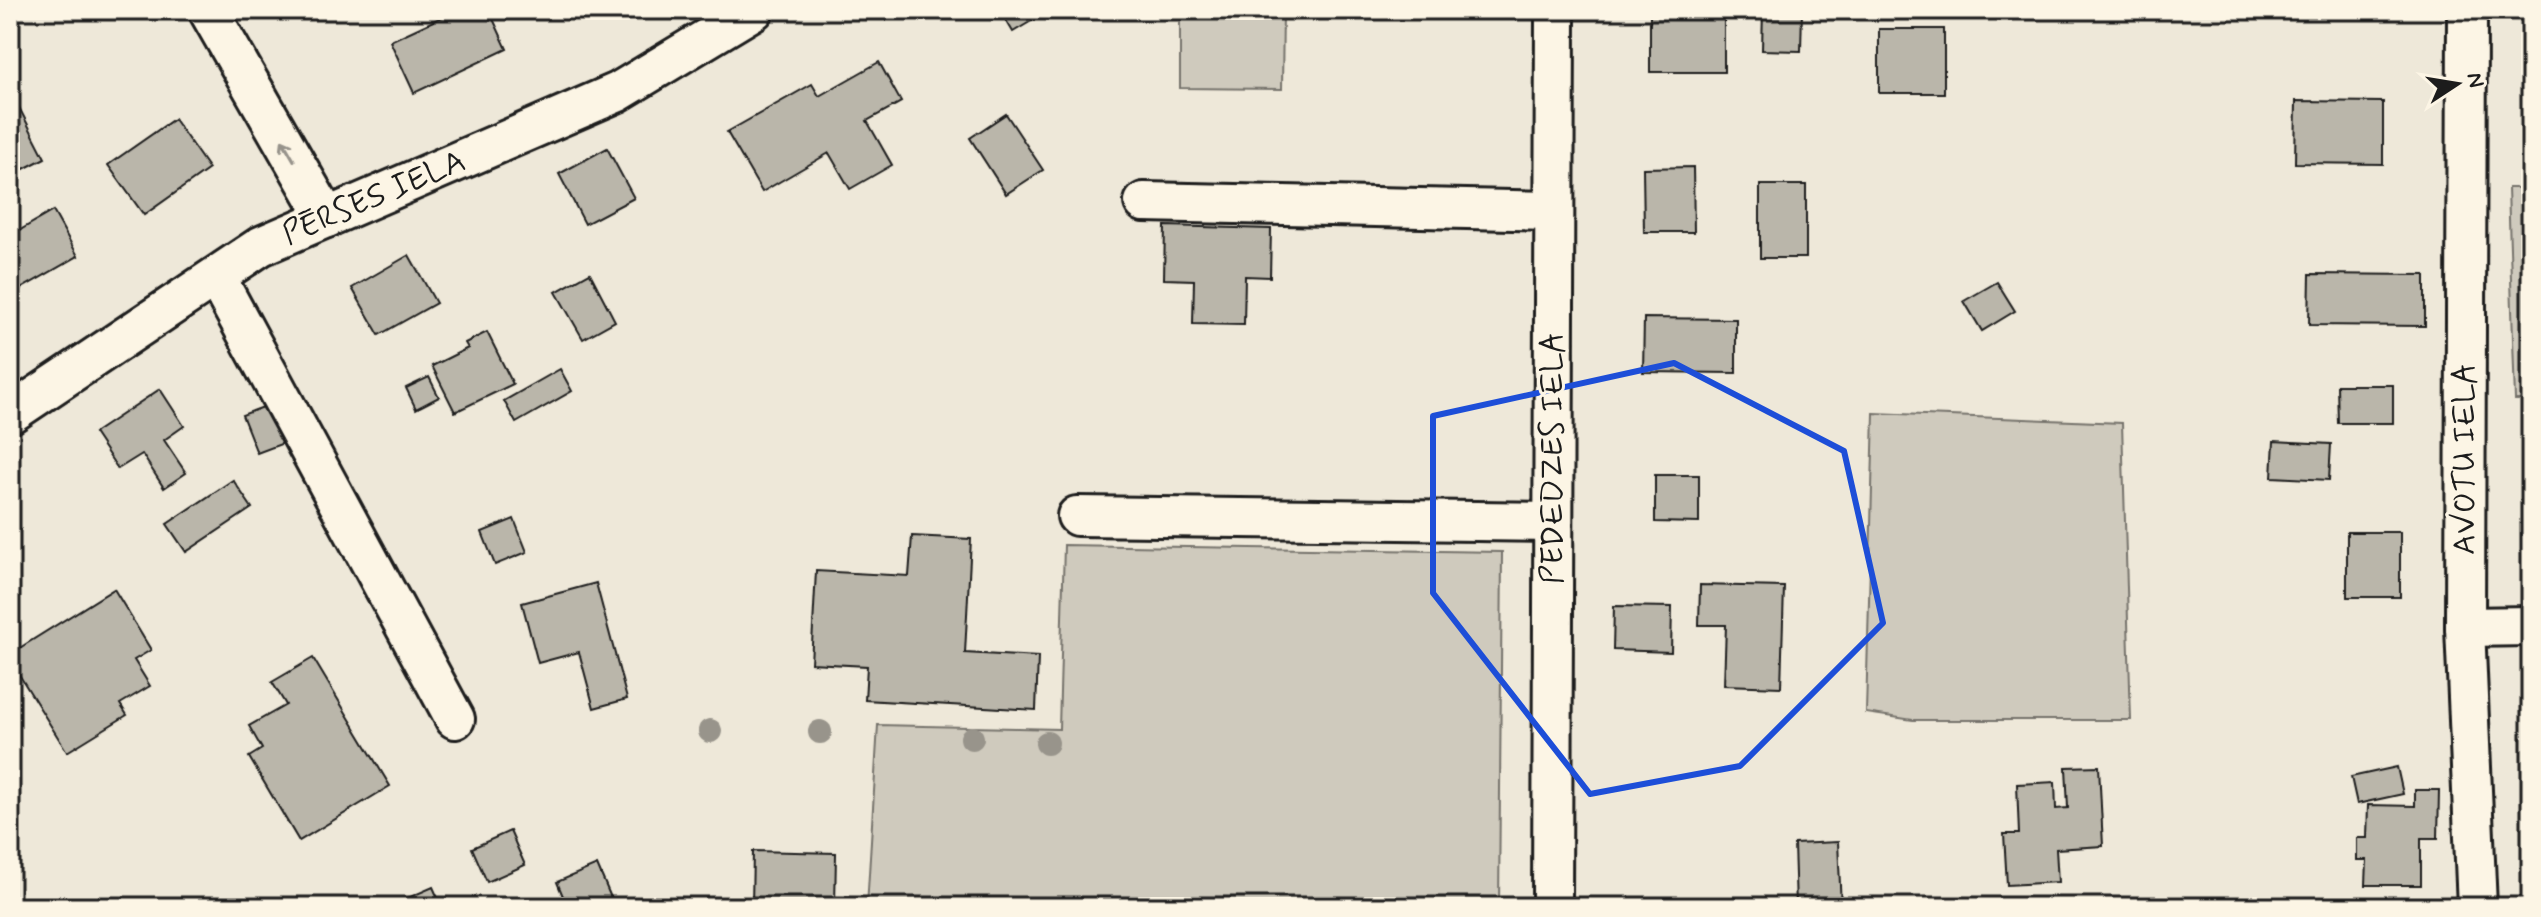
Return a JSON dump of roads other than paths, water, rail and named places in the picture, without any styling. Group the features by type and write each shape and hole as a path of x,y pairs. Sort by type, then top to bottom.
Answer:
{"street":[{"path":"208,10 327,218"},
{"name":"PĒRSES IELA","path":"10,414 261,246 618,92 754,10"},
{"name":"PEDEDZES IELA","path":"1552,907 1555,10"},
{"name":"AVOTU IELA","path":"2467,10 2465,627 2477,907"},
{"path":"1144,202 1553,211"},
{"path":"216,277 455,719"},
{"path":"1077,516 1553,522"},
{"path":"2465,627 2531,626"}]}
